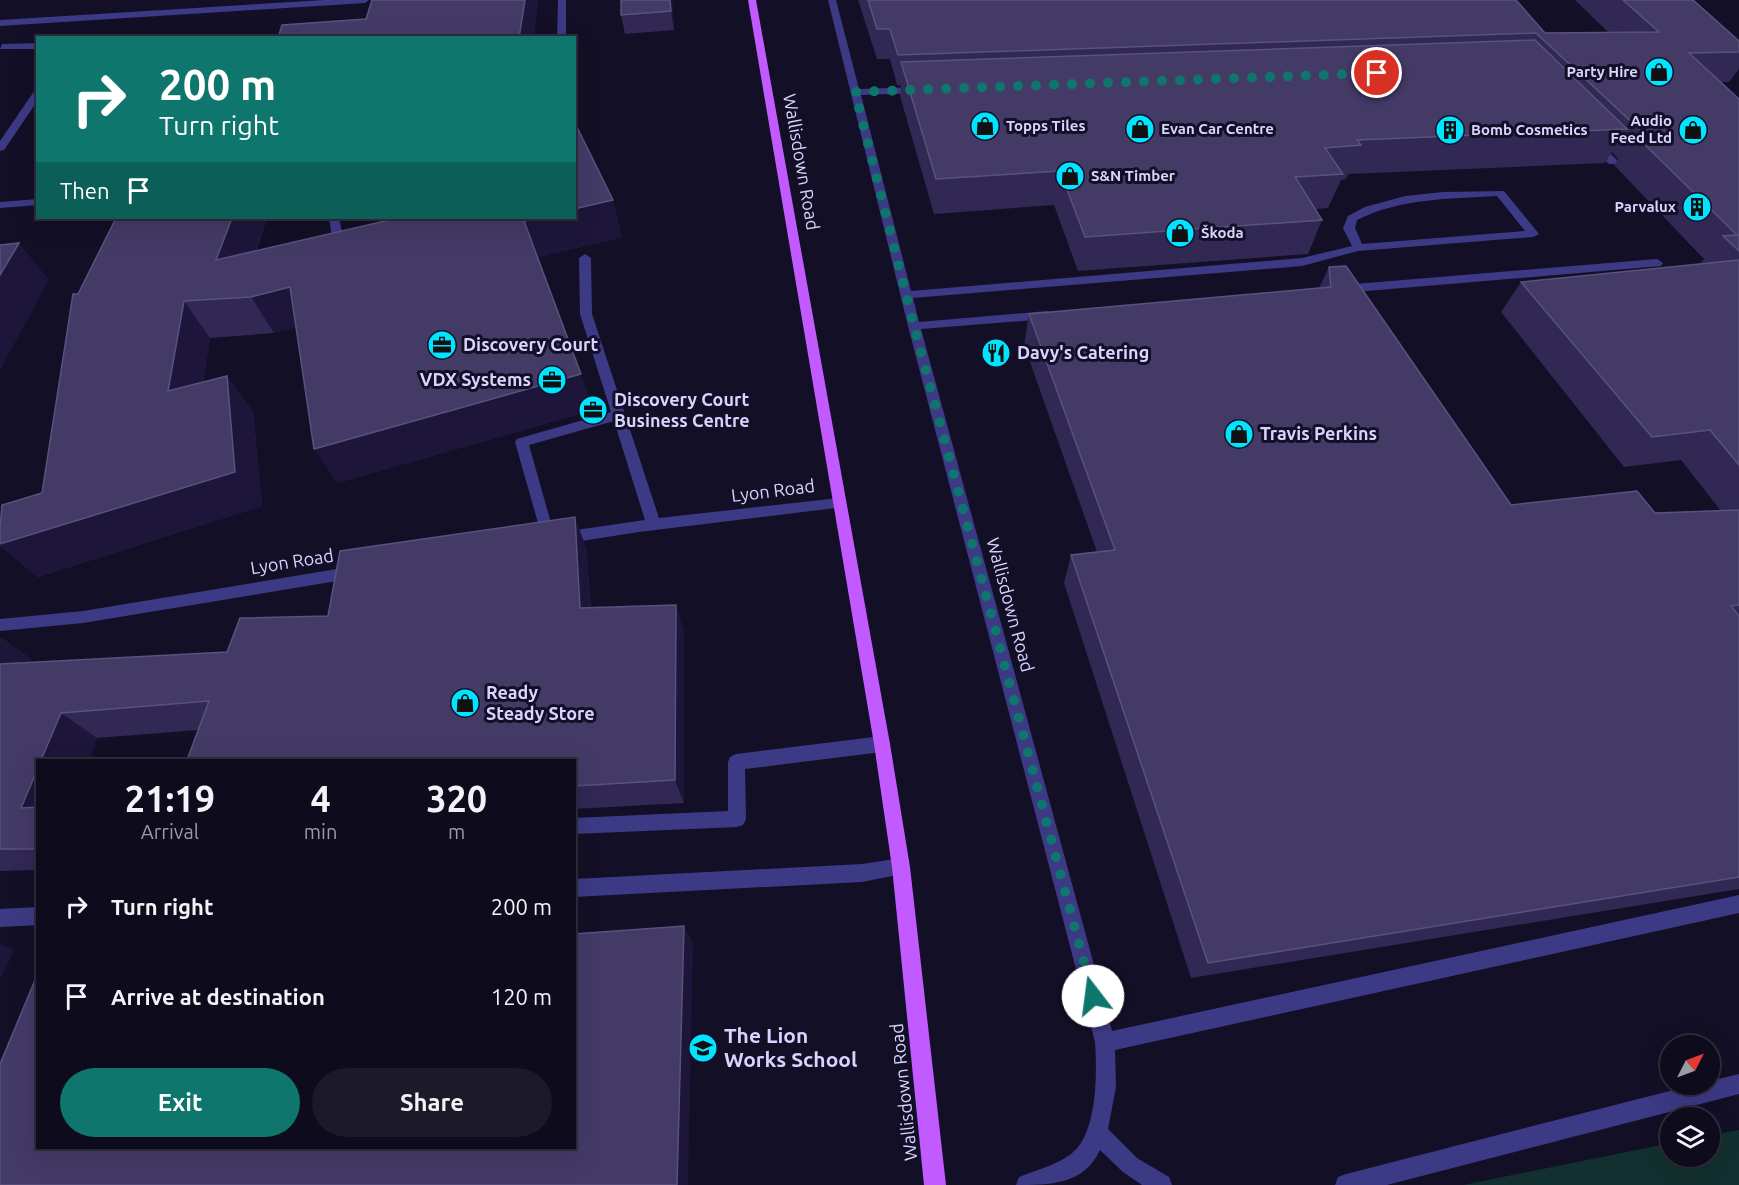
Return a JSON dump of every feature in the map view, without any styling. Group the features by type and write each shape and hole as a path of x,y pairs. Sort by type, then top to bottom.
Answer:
{"main road":[{"name":"Wallisdown Road","path":"752,0 882,744 901,867 936,1185"}],"street":[{"path":"140,15 149,0"},
{"path":"0,23 140,15 253,4 365,0"},
{"path":"561,36 562,0"},
{"name":"Wallisdown Road","path":"832,0 914,326 1105,1042 1108,1072 1097,1132 1082,1160 1027,1185"},
{"path":"2,47 36,46"},
{"path":"855,92 926,89"},
{"path":"0,148 36,95"},
{"path":"1589,139 1613,162"},
{"path":"906,295 1302,262 1358,248 1416,241 1533,234 1500,193 1402,199 1383,203 1352,218 1349,228 1358,248"},
{"path":"0,205 36,202"},
{"path":"334,219 341,257"},
{"path":"585,258 586,314 654,525"},
{"path":"1327,291 1657,262"},
{"path":"914,326 1055,314"},
{"name":"Lyon Road","path":"617,415 522,442 544,541 654,525 839,503"},
{"name":"Lyon Road","path":"0,625 83,617 368,570"},
{"path":"576,826 737,819 736,762 882,744"},
{"path":"576,888 862,873 901,867"},
{"path":"1105,1042 1739,904"},
{"path":"0,918 36,916"},
{"path":"1346,1185 1739,1084"},
{"path":"1097,1132 1130,1165 1161,1185"}],"green space":[{"path":"1739,1130 1739,1185 1463,1185 1660,1145 1660,1167 1720,1167 1720,1133"}],"building":[{"path":"372,0 525,0 519,36 262,36 279,35 282,25 366,19"},
{"path":"621,0 670,0 671,11 621,15"},
{"path":"868,0 1516,0 1545,33 1659,32 1623,0 1693,0 1739,41 1739,52 1689,53 1739,99 1739,251 1723,236 1737,235 1635,135 1641,133 1640,130 1536,33 898,55 890,29 877,29"},
{"path":"1535,40 1627,129 1357,140 1361,145 1325,148 1343,174 1295,177 1322,220 1085,237 1060,171 936,179 901,62"},
{"path":"576,125 613,200 576,209"},
{"path":"116,219 232,219 216,260 394,219 534,219 524,221 581,374 314,449 290,287 251,297 184,301 168,391 227,376 235,472 0,544 2,505 42,493 73,294 78,294"},
{"path":"19,243 0,275 0,245"},
{"path":"1739,260 1739,465 1710,430 1652,437 1521,282"},
{"path":"1346,266 1511,505 1637,491 1655,513 1739,510 1739,605 1731,606 1739,616 1739,877 1208,963 1071,555 1115,550 1029,314 1331,287 1329,267"},
{"path":"575,517 580,608 676,605 675,780 576,786 576,759 187,759 209,701 61,713 41,759 36,759 36,773 21,808 36,807 36,849 0,849 0,664 227,652 240,618 328,616 340,551"},
{"path":"684,926 677,1185 0,1185 0,1064 36,978 36,1149 576,1149 576,934"}],"place":[{"name":"Party Hire","path":"1659,72"},
{"name":"Topps Tiles","path":"985,126"},
{"name":"Evan Car Centre","path":"1140,129"},
{"name":"Bomb Cosmetics","path":"1450,130"},
{"name":"Audio Feed Ltd","path":"1693,130"},
{"name":"S&N Timber","path":"1070,176"},
{"name":"Parvalux","path":"1697,207"},
{"name":"Škoda","path":"1180,233"},
{"name":"Discovery Court","path":"442,345"},
{"name":"Davy's Catering","path":"996,353"},
{"name":"VDX Systems","path":"552,380"},
{"name":"Discovery Court Business Centre","path":"593,410"},
{"name":"Travis Perkins","path":"1239,434"},
{"name":"Ready Steady Store","path":"465,703"},
{"name":"The Lion Works School","path":"703,1048"}],"route":[{"path":"1093,996 914,326 855,92 1377,73"}]}
